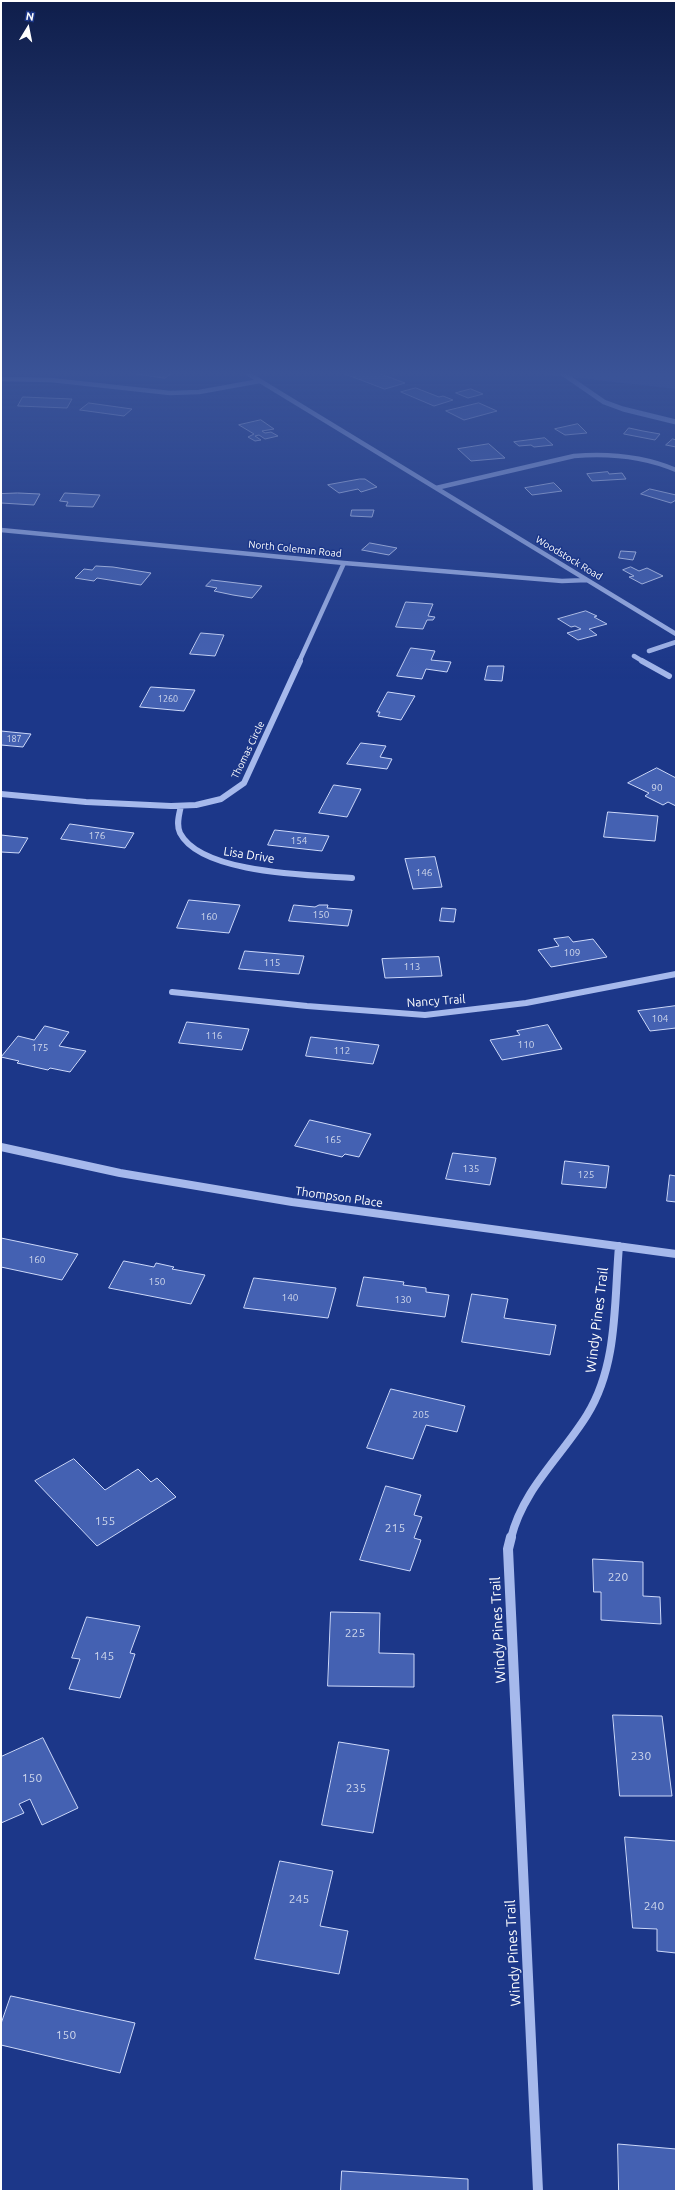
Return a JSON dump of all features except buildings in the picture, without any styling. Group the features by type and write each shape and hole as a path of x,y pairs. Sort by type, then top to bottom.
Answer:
{"street":[{"name":"Woodstock Road","path":"415,475 676,634"},
{"path":"436,488 491,475"},
{"name":"North Coleman Road","path":"1,530 344,564 562,581 587,580"},
{"name":"Thomas Circle","path":"1,794 99,803 181,806 204,804 222,799 235,792 244,783 344,564"},
{"path":"649,651 676,642"},
{"path":"634,656 669,676"},
{"name":"Lisa Drive","path":"181,806 178,822 180,834 190,846 210,858 247,868 352,878"},
{"name":"Nancy Trail","path":"172,992 307,1006 425,1015 526,1003 676,974"},
{"name":"Thompson Place","path":"1,1147 120,1173 292,1202 676,1254"},
{"name":"Windy Pines Trail","path":"538,2191 508,1549 515,1521 529,1493 587,1415 603,1382 610,1355 619,1246"}]}
